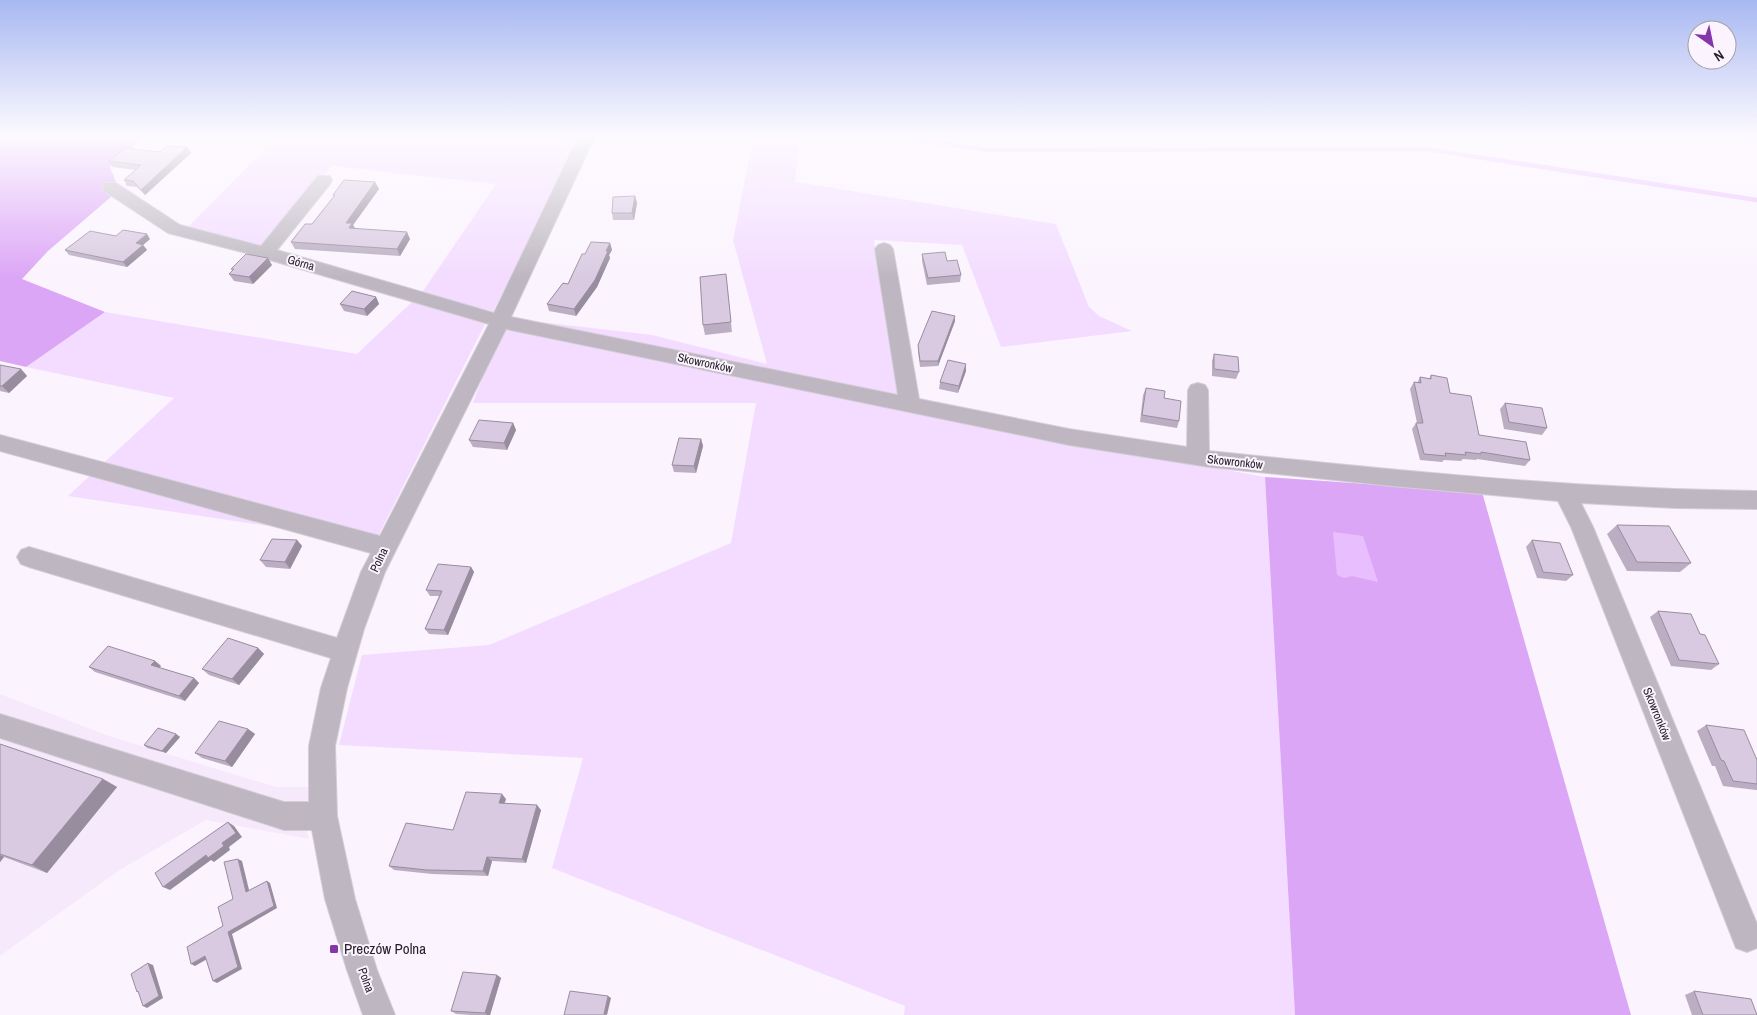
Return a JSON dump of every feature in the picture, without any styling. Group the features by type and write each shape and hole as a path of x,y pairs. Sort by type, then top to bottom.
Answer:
{"street":[{"path":"265,253 321,183"},
{"name":"Polna","path":"379,1015 362,970 340,899 323,816 322,746 334,688 373,572 500,321 565,183"},
{"name":"Górna","path":"110,187 174,229 265,253 500,321"},
{"path":"884,249 910,404"},
{"name":"Skowronków","path":"500,321 1069,437 1198,458 1382,477 1565,492 1675,499 1757,500"},
{"path":"1198,390 1198,458"},
{"path":"0,443 385,548"},
{"name":"Skowronków","path":"1565,492 1582,527 1747,937"},
{"path":"29,558 345,651"},
{"path":"0,726 284,816 323,816"}],"shaded area":[{"path":"0,183 116,183 119,190 48,251 22,279 105,312 26,367 0,361"},
{"path":"231,183 318,183 265,248 188,227"},
{"path":"490,183 559,183 493,311 421,294 496,184"},
{"path":"744,183 803,183 1056,224 1089,307 1099,316 1132,331 1001,347 962,245 874,240 904,411 1265,477 1295,1015 904,1015 905,1006 552,868 583,758 339,745 362,655 489,645 731,543 756,403 473,403 505,318 652,335 767,364 733,240"},
{"path":"415,299 485,324 375,542 68,496 174,398 26,367 105,312 357,354"},
{"path":"1265,477 1482,492 1631,1015 1295,1015"},
{"path":"1333,532 1363,536 1378,582 1352,576 1344,578 1337,575"},
{"path":"0,694 109,736 276,787 312,787 305,825 309,839 206,820 118,871 0,956"}],"building":[{"path":"135,183 148,183 141,190"},
{"path":"342,183 374,183 346,223 352,223 349,228 407,232 397,249 291,242 305,224 312,224 335,195 333,195"},
{"path":"635,196 632,213 612,213 613,197"},
{"path":"123,230 147,234 136,243 143,245 123,262 65,250 90,231 116,236"},
{"path":"591,242 610,243 595,280 574,309 547,304 563,283 568,284 582,254 585,254"},
{"path":"945,252 947,261 957,260 961,275 928,278 922,254"},
{"path":"246,254 268,258 249,277 229,274 234,269 231,269"},
{"path":"726,274 731,322 703,325 700,277"},
{"path":"352,291 376,297 364,309 340,304"},
{"path":"932,311 955,316 938,361 920,361 918,345"},
{"path":"1214,354 1238,357 1239,372 1214,369"},
{"path":"948,360 966,364 959,386 940,382"},
{"path":"0,365 21,369 0,386"},
{"path":"1431,375 1447,378 1450,393 1471,396 1479,435 1526,442 1530,460 1481,452 1481,454 1465,452 1466,455 1445,453 1446,456 1424,454 1416,423 1423,423 1414,382 1421,383 1420,377 1431,379"},
{"path":"1146,388 1165,391 1164,398 1181,401 1179,421 1142,415"},
{"path":"1505,403 1542,408 1547,428 1509,422"},
{"path":"479,420 513,423 504,443 469,440"},
{"path":"679,438 701,439 694,466 672,465"},
{"path":"1617,525 1669,526 1691,563 1637,562"},
{"path":"272,539 297,540 285,562 260,560"},
{"path":"1532,540 1560,543 1573,575 1543,572"},
{"path":"438,564 471,567 444,630 425,629 442,591 426,590"},
{"path":"1658,611 1691,614 1700,634 1705,635 1719,664 1679,660"},
{"path":"228,638 258,648 232,679 202,669"},
{"path":"108,646 155,661 151,665 194,678 179,696 89,667"},
{"path":"219,721 248,729 225,761 195,753"},
{"path":"1706,725 1744,730 1757,760 1757,784 1733,781 1724,761 1721,760"},
{"path":"158,728 176,734 162,751 144,745"},
{"path":"0,744 103,779 32,865 0,854"},
{"path":"466,792 502,794 499,803 537,805 522,859 487,857 483,871 427,870 389,866 406,823 453,830"},
{"path":"228,822 236,833 222,843 224,846 208,858 206,855 163,887 155,873"},
{"path":"238,859 246,892 267,881 274,906 228,932 238,967 213,981 205,956 191,964 187,947 223,926 218,907 233,899 224,862"},
{"path":"148,963 159,996 143,1006 131,974"},
{"path":"463,972 497,975 485,1013 451,1011"},
{"path":"570,991 608,996 604,1014 606,1015 564,1015"},
{"path":"1694,991 1751,999 1757,1015 1703,1015"}],"waterway":[{"path":"1649,183 1757,200"}],"place":[{"name":"Preczów Polna","path":"334,949"}]}
